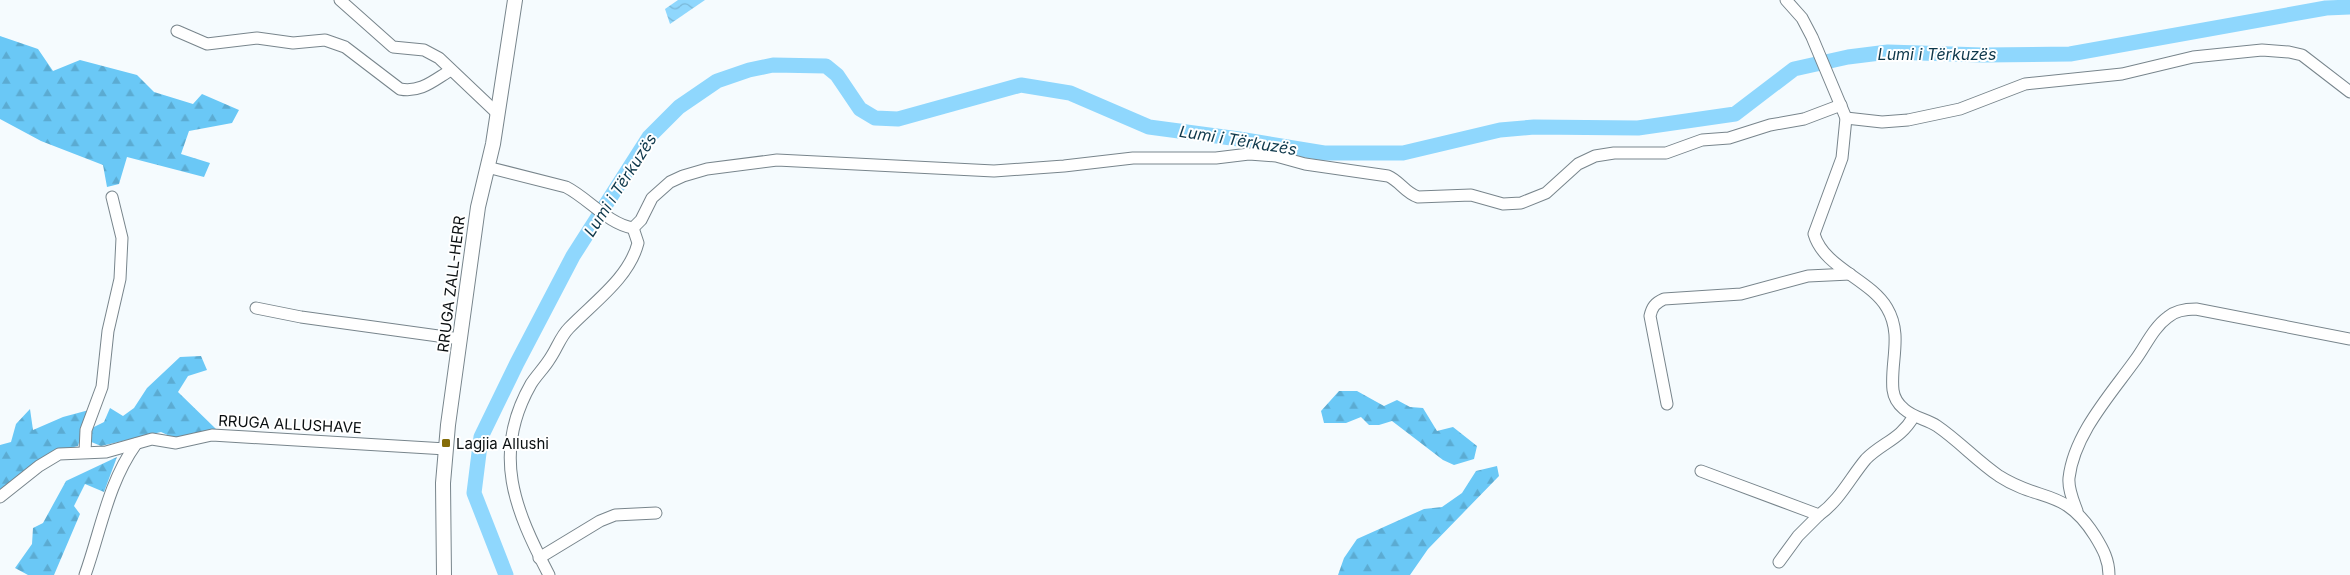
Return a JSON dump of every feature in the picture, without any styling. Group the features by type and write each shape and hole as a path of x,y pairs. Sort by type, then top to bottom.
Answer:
{"main road":[{"name":"RRUGA ZALL-HERR","path":"444,575 442,520 446,449 478,206 498,114 516,0"}],"street":[{"path":"340,0 386,43 402,49 432,52 498,114"},
{"path":"1786,0 1802,18 1818,50 1846,118 1842,158 1814,234 1820,248 1878,297 1887,307 1893,320 1896,334 1893,375 1894,397 1904,410 1935,424 2000,476 2015,485 2055,498 2077,511"},
{"path":"177,31 208,44 257,38 293,42 325,40 335,42 345,47 400,89 408,90 425,87 451,70"},
{"path":"1846,118 1882,122 1927,116 1960,109 2025,84 2122,74 2193,58 2262,50 2302,55 2350,92"},
{"path":"633,228 641,220 652,198 670,182 707,169 777,160 994,171 1064,166 1133,158 1216,158 1261,154 1342,170 1380,174 1394,178 1403,190 1418,197 1471,194 1512,204 1530,201 1546,193 1578,164 1595,156 1614,153 1666,153 1702,140 1729,138 1770,125 1804,119 1841,105"},
{"path":"488,166 566,187 615,220 633,228 638,242 628,265 592,306 562,336 552,356 532,383 513,426 511,443 513,492 528,536 549,575"},
{"path":"85,452 86,430 102,387 108,331 120,279 122,238 112,197"},
{"path":"1667,404 1650,316 1651,309 1657,302 1664,299 1741,294 1808,276 1850,274"},
{"path":"256,308 301,318 460,339"},
{"path":"2109,575 2108,561 2102,546 2077,511 2070,493 2069,479 2077,450 2089,427 2157,327 2177,311 2196,309 2350,339"},
{"path":"1779,562 1798,536 1837,500 1866,460 1898,437 1914,416"},
{"name":"RRUGA ALLUSHAVE","path":"0,498 59,454 106,452 158,439 170,443 212,435 446,449"},
{"path":"85,575 112,488 128,455 136,444"},
{"path":"1701,471 1819,515"},
{"path":"2055,498 2069,479"},
{"path":"539,558 600,520 615,515 656,513"}],"green space":[{"path":"0,36 38,49 53,71 80,60 137,75 154,92 193,104 202,94 239,110 232,123 189,131 181,154 210,163 204,177 127,157 119,184 107,187 103,165 41,141 0,119"},
{"path":"201,356 207,370 188,376 178,392 216,429 174,438 161,432 101,446 89,441 90,429 104,422 110,408 123,416 134,408 147,388 180,357"},
{"path":"1339,391 1357,391 1384,406 1397,400 1410,407 1423,408 1437,431 1453,427 1477,446 1474,459 1454,465 1443,460 1392,421 1379,425 1369,425 1361,417 1346,423 1324,423 1321,411"},
{"path":"30,409 33,430 63,417 89,410 78,446 50,453 0,491 0,445 11,442 16,424"},
{"path":"117,457 104,492 85,484 74,506 80,514 54,575 28,575 15,568 32,544 33,528 43,523 66,481"},
{"path":"1497,466 1499,476 1428,549 1410,575 1338,575 1344,558 1357,539 1424,509 1442,507 1462,493 1476,471"}],"water":[{"path":"678,0 705,0 670,24 665,9"}],"waterway":[{"name":"Lumi i Tërkuzës","path":"506,575 474,493 481,437 573,256 649,137 679,107 717,81 749,70 773,65 826,66 837,75 860,109 875,118 898,119 1021,85 1070,93 1149,127 1324,153 1403,153 1500,130 1534,127 1638,128 1735,114 1794,69 1848,57 1888,52 1983,55 2070,54 2326,8 2350,7"}],"place":[{"name":"Lagjia Allushi","path":"446,443"}]}
